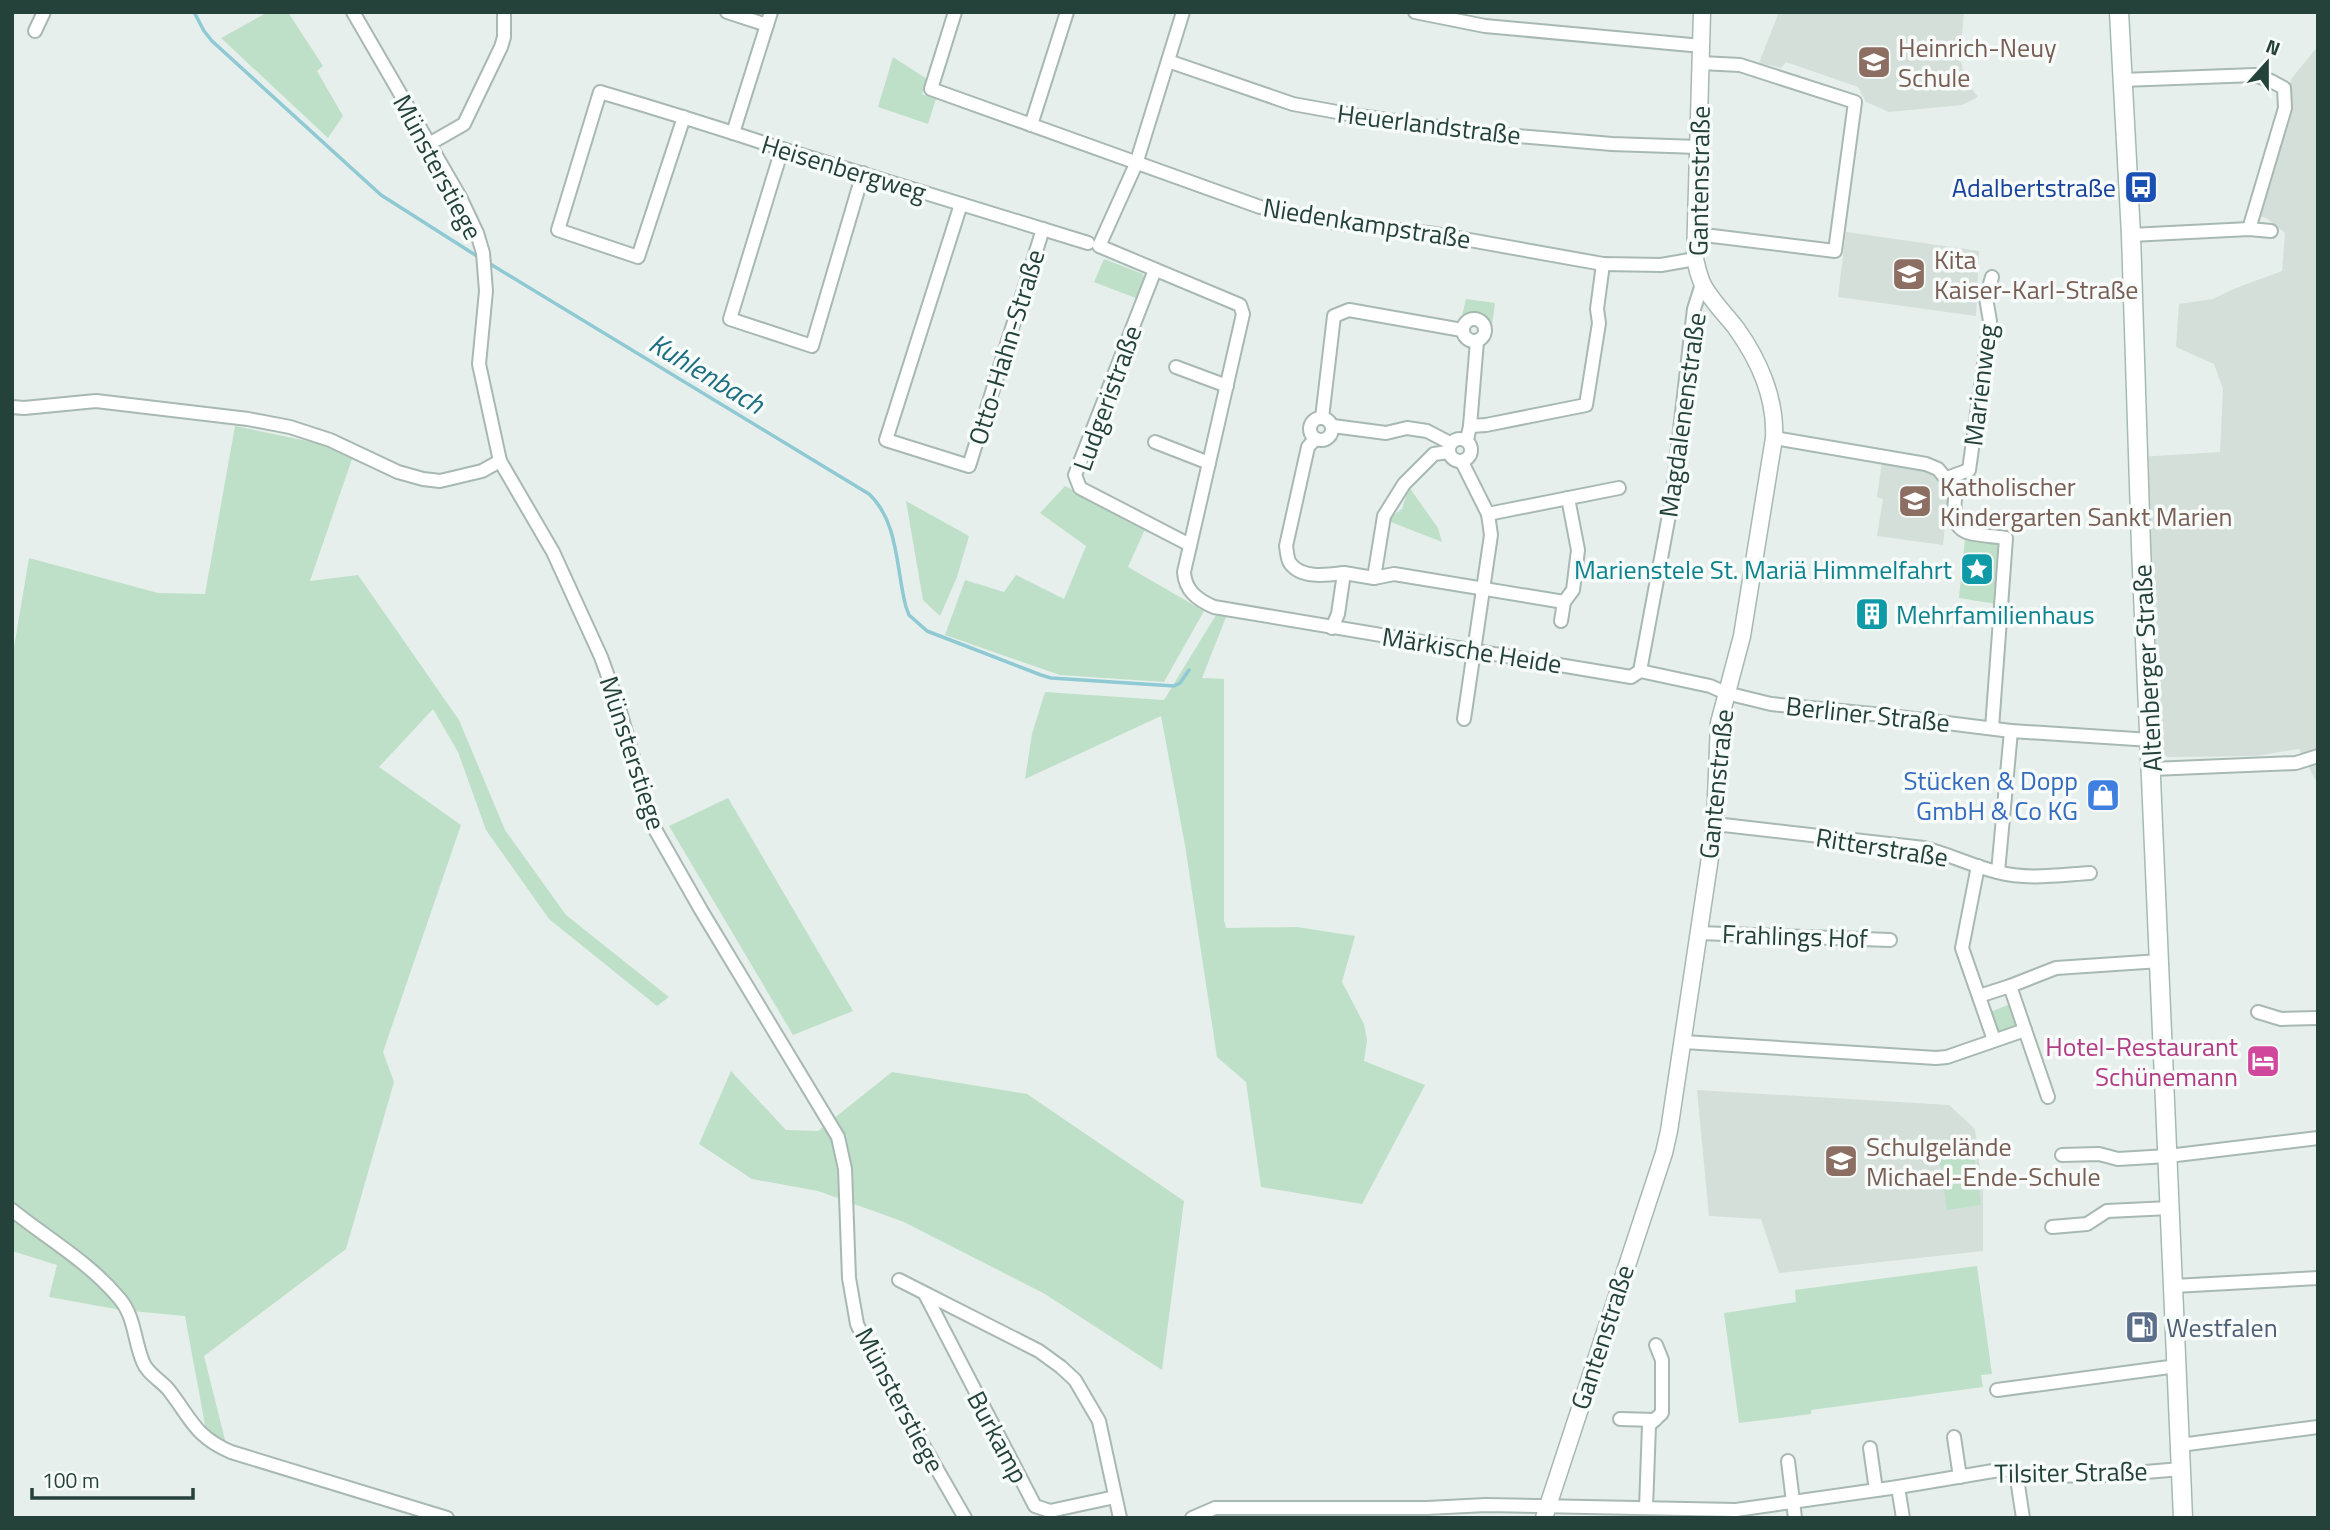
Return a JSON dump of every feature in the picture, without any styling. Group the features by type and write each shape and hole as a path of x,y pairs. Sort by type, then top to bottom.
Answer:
{"main road":[{"name":"Altenberger Straße","path":"2119,12 2131,235 2141,547 2183,1518"}],"street":[{"path":"35,30 44,12"},
{"name":"Münsterstiege","path":"353,12 469,214 483,253 486,291 479,364 500,461 553,552 601,657 618,704 652,824 838,1137 845,1169 849,1278 858,1324 872,1356 965,1518"},
{"path":"429,144 464,124 501,47 504,37 504,12"},
{"path":"727,12 769,19 733,133"},
{"name":"Niedenkampstraße","path":"955,12 931,89 1260,207 1335,223 1436,234 1603,264 1661,265 1695,259"},
{"path":"1031,125 1067,12"},
{"path":"1183,12 1136,164 1099,246 1240,305 1243,314 1190,545"},
{"path":"1415,12 1486,19 1702,54 1855,102 1835,251 1696,234"},
{"name":"Gantenstraße","path":"1546,1512 1664,1153 1684,1042 1715,824 1719,723 1742,636 1774,438 1772,401 1757,365 1738,331 1702,284 1695,259 1702,12"},
{"name":"Heuerlandstraße","path":"1168,61 1293,104 1359,116 1495,134 1612,144 1698,147"},
{"path":"2122,80 2255,75 2284,88 2285,108 2249,229"},
{"name":"Heisenbergweg","path":"684,117 638,257 558,230 600,92 684,117 1088,243"},
{"path":"782,149 730,319 812,346 863,173"},
{"name":"Otto-Hahn-Straße","path":"961,204 886,440 969,466 1043,229"},
{"path":"2131,235 2249,229 2271,231"},
{"path":"1470,426 1586,405 1599,323 1597,309 1603,264"},
{"name":"Ludgeristraße","path":"1155,270 1075,475 1080,488 1190,545"},
{"name":"Marienweg","path":"1947,478 1969,470 1990,321 1986,298 1992,277"},
{"name":"Magdalenenstraße","path":"1640,671 1672,499 1694,309 1702,284"},
{"path":"1322,418 1334,316 1349,310 1462,330 1468,340 1477,341 1484,336 1485,327 1480,320 1471,319 1464,324 1462,330"},
{"path":"1315,439 1310,431 1311,422 1322,418 1328,419 1333,426 1385,433 1407,428 1417,429 1427,431 1449,448 1453,460 1462,462 1469,457 1471,448 1466,440 1470,426 1477,341"},
{"name":"Ludgeristraße","path":"1176,367 1227,386"},
{"path":"12,407 96,401 248,419 290,427 330,440 398,472 423,480 440,481 482,471 500,461"},
{"path":"1315,439 1324,440 1331,435 1333,426"},
{"name":"Marienweg","path":"1774,438 1926,464 1938,469 1956,491 1953,517 1957,526 1963,532 2006,538 1992,728"},
{"path":"1315,439 1308,447 1286,546 1289,562 1300,572 1322,576 1344,573 1374,578 1394,574 1564,602"},
{"path":"1374,578 1384,516 1404,484 1434,454 1449,448 1458,439 1466,440"},
{"path":"1155,442 1209,463"},
{"path":"1462,462 1488,514 1491,535 1464,719"},
{"path":"1488,514 1619,488"},
{"path":"1561,621 1564,602 1573,590 1578,550 1567,498"},
{"name":"Märkische Heide","path":"1190,545 1184,582 1201,601 1214,607 1631,677 1640,671 1710,686 1726,693"},
{"path":"1332,628 1338,614 1344,573"},
{"name":"Berliner Straße","path":"1726,693 1771,704 2011,731 2151,740"},
{"path":"1998,872 2011,731"},
{"path":"2152,769 2296,763 2318,756"},
{"name":"Ritterstraße","path":"1715,824 1924,848 1998,872 2029,876 2090,873"},
{"path":"1978,866 1962,948 1994,1040"},
{"name":"Frahlings Hof","path":"1699,933 1890,940"},
{"path":"1979,996 2056,968 2160,961"},
{"path":"2010,986 2048,1097"},
{"path":"2258,1012 2281,1019 2318,1018"},
{"path":"1684,1042 1947,1057 2025,1030"},
{"path":"2062,1155 2099,1154 2118,1159 2168,1156 2318,1138"},
{"path":"2052,1227 2087,1224 2107,1211 2170,1208"},
{"path":"12,1210 80,1260 120,1298 128,1312 145,1368 166,1387 194,1427 208,1441 231,1452 447,1518"},
{"path":"2174,1286 2318,1278"},
{"path":"899,1280 1039,1351 1074,1380 1099,1421 1120,1518"},
{"name":"Burkamp","path":"925,1294 1035,1506 1050,1511 1115,1497"},
{"path":"1637,1511 1649,1425 1662,1413 1662,1360 1656,1345"},
{"path":"1997,1390 2177,1366"},
{"path":"1620,1419 1655,1420"},
{"path":"2180,1445 2318,1427"},
{"name":"Tilsiter Straße","path":"1954,1437 1960,1477"},
{"path":"1870,1448 1876,1490"},
{"path":"1788,1461 1795,1518"},
{"name":"Tilsiter Straße","path":"1192,1518 1215,1508 1425,1513 1486,1505 1546,1512 1737,1514 1793,1502 2005,1469 2027,1476 2110,1475 2182,1469"},
{"path":"2016,1472 2023,1518"},
{"path":"1898,1487 1903,1518"}],"shaded area":[{"name":"Heinrich-Neuy Schule","path":"1779,12 1964,12 1960,57 1965,80 1978,97 1962,105 1889,112 1866,102 1858,87 1786,62 1781,68 1759,63"},
{"path":"2318,46 2318,785 2299,749 2256,756 2168,757 2152,747 2139,457 2220,452 2223,389 2214,364 2176,347 2179,304 2213,299 2282,271 2285,233 2266,218 2259,216 2257,182 2292,78"},
{"name":"Kita Kaiser-Karl-Straße","path":"1846,232 1979,251 1976,316 1838,297"},
{"name":"Katholischer Kindergarten Sankt Marien","path":"1882,462 1934,472 1949,490 1943,545 1877,536 1883,499 1877,497"},
{"name":"Schulgelände Michael-Ende-Schule","path":"1697,1090 1949,1105 1975,1129 1983,1193 1983,1251 1779,1273 1761,1219 1709,1216"}],"green space":[{"path":"268,12 288,12 323,66 317,71 343,116 328,138 221,38"},
{"path":"893,57 927,79 922,94 936,99 928,124 878,107"},
{"path":"1104,259 1143,274 1145,280 1138,299 1094,282"},
{"path":"1466,299 1495,303 1492,324 1477,313 1462,316"},
{"path":"235,426 317,443 352,459 310,581 358,575 459,720 505,830 566,915 669,997 657,1006 549,919 486,830 458,752 433,709 379,767 461,825 383,1052 394,1082 346,1249 204,1356 226,1444 207,1436 185,1316 121,1310 49,1297 57,1265 12,1251 12,647 29,558 158,593 205,594"},
{"path":"1065,486 1146,527 1128,567 1204,611 1164,682 1060,675 945,635 965,580 1004,592 1016,575 1064,599 1086,546 1040,513"},
{"path":"1409,487 1438,528 1442,542 1386,520 1402,509"},
{"path":"906,501 969,536 957,577 940,616 923,600"},
{"path":"1965,539 1995,543 2001,550 1996,604 1959,598"},
{"path":"1216,615 1226,617 1202,678 1224,679 1226,928 1297,927 1355,936 1342,982 1364,1024 1367,1040 1364,1061 1425,1085 1362,1204 1261,1187 1246,1082 1217,1057 1185,845 1161,716 1025,779 1032,734 1045,692 1164,700"},
{"path":"728,798 853,1011 793,1035 669,826"},
{"path":"2013,1003 2019,1026 2002,1032 1997,1030 1990,1012"},
{"path":"731,1071 786,1130 818,1131 892,1072 1027,1094 1184,1201 1162,1370 1045,1294 904,1222 818,1191 752,1179 699,1144"},
{"path":"1971,1136 1981,1205 1947,1210 1937,1141"},
{"path":"1977,1266 1992,1374 1981,1375 1983,1387 1811,1410 1811,1414 1739,1423 1724,1313 1796,1302 1795,1290"}],"waterway":[{"name":"Kuhlenbach","path":"194,12 212,41 381,195 480,258"},
{"name":"Kuhlenbach","path":"487,262 869,494 879,505 891,532 909,615 927,631 1051,678 1174,686 1180,683 1189,670"}],"place":[{"name":"Heinrich-Neuy Schule","path":"1874,62"},
{"name":"Adalbertstraße","path":"2141,187"},
{"name":"Kita Kaiser-Karl-Straße","path":"1909,274"},
{"name":"Katholischer Kindergarten Sankt Marien","path":"1915,501"},
{"name":"Marienstele St. Mariä Himmelfahrt","path":"1977,569"},
{"name":"Mehrfamilienhaus","path":"1872,614"},
{"name":"Stücken & Dopp GmbH & Co KG","path":"2103,795"},
{"name":"Hotel-Restaurant Schünemann","path":"2263,1061"},
{"name":"Schulgelände Michael-Ende-Schule","path":"1841,1161"},
{"name":"Westfalen","path":"2142,1327"}]}
